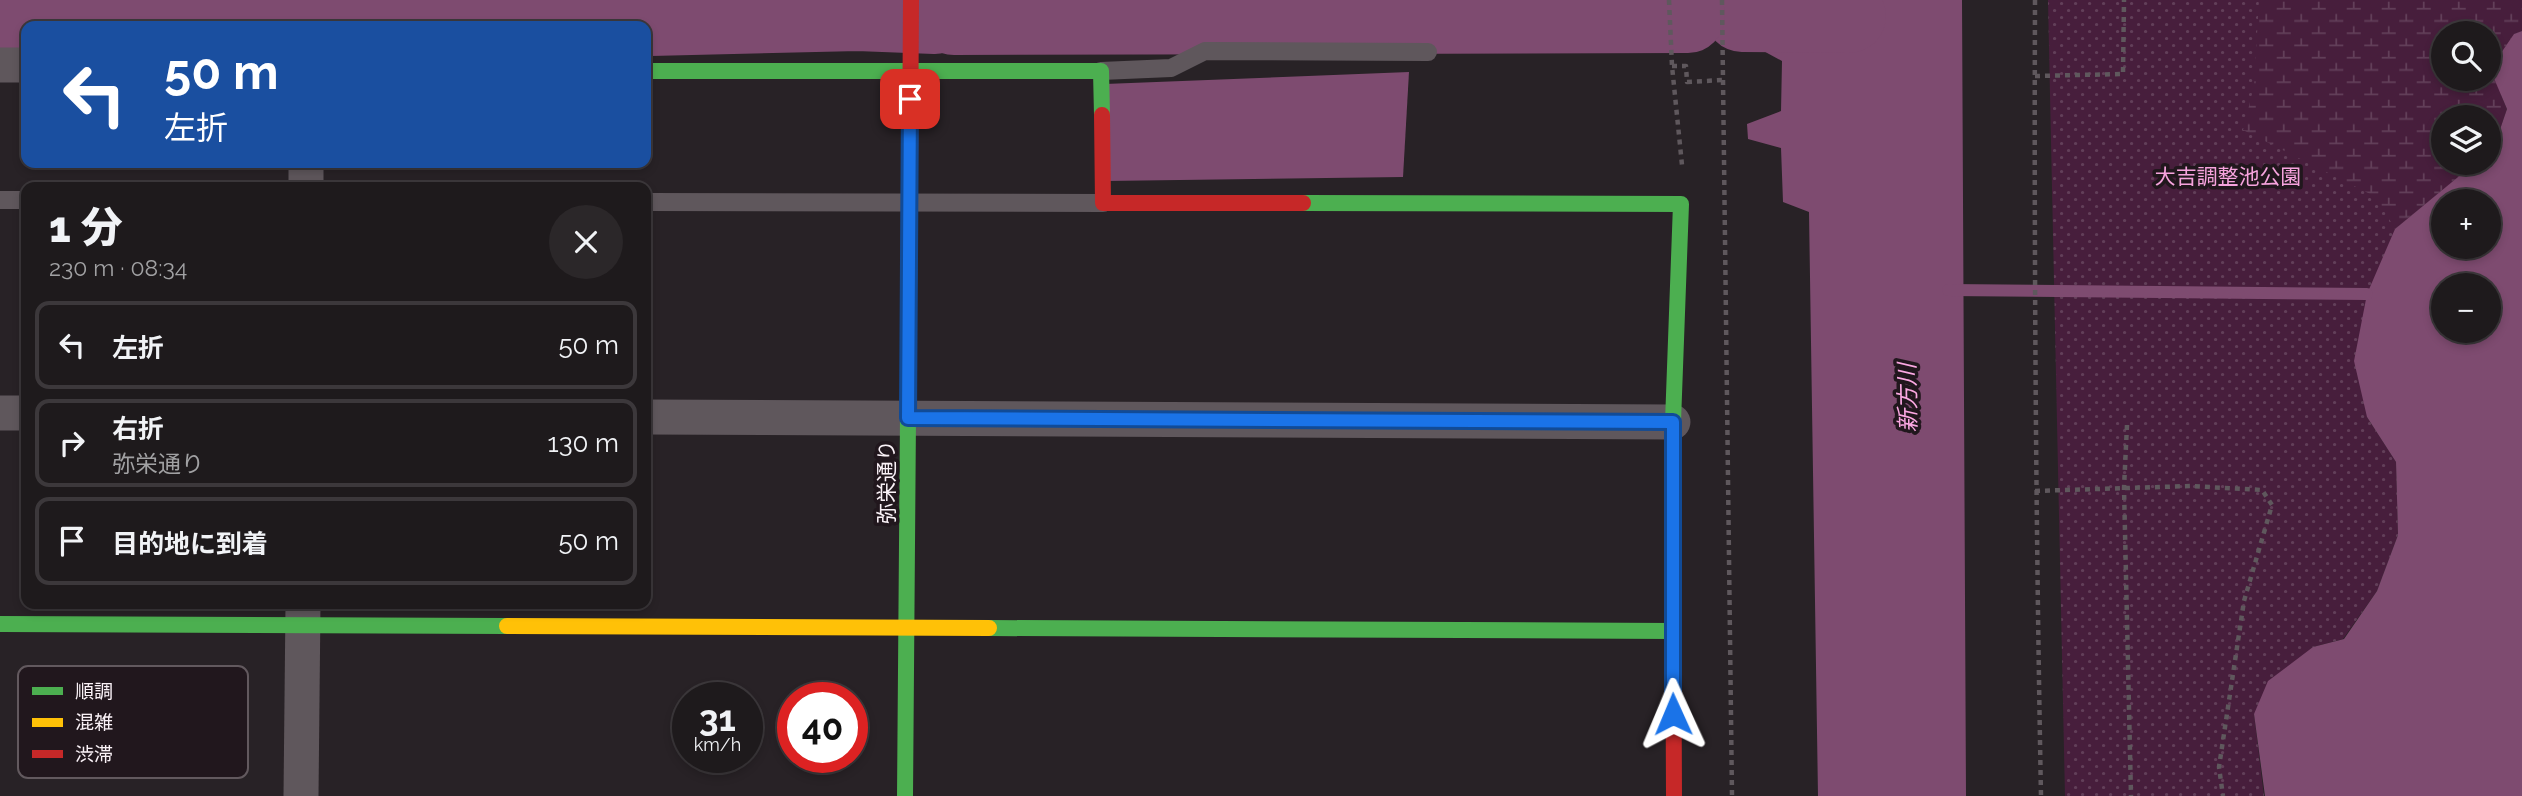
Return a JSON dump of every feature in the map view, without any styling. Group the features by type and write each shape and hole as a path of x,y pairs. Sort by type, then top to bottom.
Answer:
{"street":[{"name":"弥栄通り","path":"905,796 911,0"},
{"path":"0,65 21,65"},
{"path":"651,71 1101,71 1103,203 1681,204 1673,422 1674,796"},
{"path":"0,413 21,413"},
{"path":"651,416 1673,422"},
{"path":"0,624 303,615 906,628 1672,631"},
{"path":"301,796 303,615"}],"lane":[{"path":"1101,71 1171,68 1205,51 1428,52"},
{"path":"0,200 21,200"},
{"path":"651,202 1103,203"}],"path":[{"path":"1669,0 1670,43 1683,172 1681,204"},
{"path":"1722,0 1732,796"},
{"path":"2035,0 2035,491 2041,796"},
{"path":"2035,76 2123,74 2124,0"},
{"path":"1672,66 1686,66 1687,82 1723,80"},
{"path":"2127,425 2124,488 2131,796"},
{"path":"2035,491 2124,488 2262,490 2272,505 2244,601 2219,767 2223,796"}],"green space":[{"name":"大吉調整池公園","path":"2048,0 2522,0 2522,31 2514,34 2499,105 2431,105 2431,175 2460,175 2443,189 2431,189 2431,199 2395,229 2367,417 2396,462 2398,535 2377,591 2343,639 2313,647 2254,714 2264,796 2065,796"},
{"path":"2259,0 2522,0 2522,31 2514,34 2501,53 2501,21 2431,21 2431,91 2499,91 2507,109 2501,127 2501,105 2431,105 2431,175 2460,175 2443,189 2431,189 2431,199 2395,229 2376,197 2243,130 2254,86"}],"water":[{"name":"新方川","path":"1747,0 1962,0 1966,796 1818,796 1809,212 1783,202 1781,148 1748,139 1747,124 1781,111 1782,61 1747,42"},
{"path":"2522,31 2522,796 2265,796 2254,714 2268,681 2313,647 2344,639 2377,591 2398,535 2396,462 2367,417 2354,361 2367,294 2395,229 2431,199 2431,259 2501,259 2501,189 2443,189 2460,175 2501,175 2501,127 2507,109 2499,91 2501,53 2514,34"},
{"path":"1409,72 1403,177 1106,181 1105,84"}],"waterway":[{"path":"570,21 858,14 935,17 948,13 954,18 1688,16"},
{"path":"1742,15 1849,16"},
{"path":"0,19 244,21"},
{"path":"1948,290 2367,294"}],"traffic: fast":[{"path":"651,71 1101,71 1102,115"},
{"path":"905,796 910,165"},
{"path":"1303,203 1681,204 1673,422 1673,561"},
{"path":"0,624 507,626"},
{"path":"989,628 1672,631"}],"traffic: slow":[{"path":"507,626 989,628"}],"traffic: jam":[{"path":"910,165 911,0"},
{"path":"1102,115 1103,203 1303,203"},
{"path":"1673,561 1674,796"}],"route":[{"path":"910,99 908,418 1673,422 1673,714"}]}
